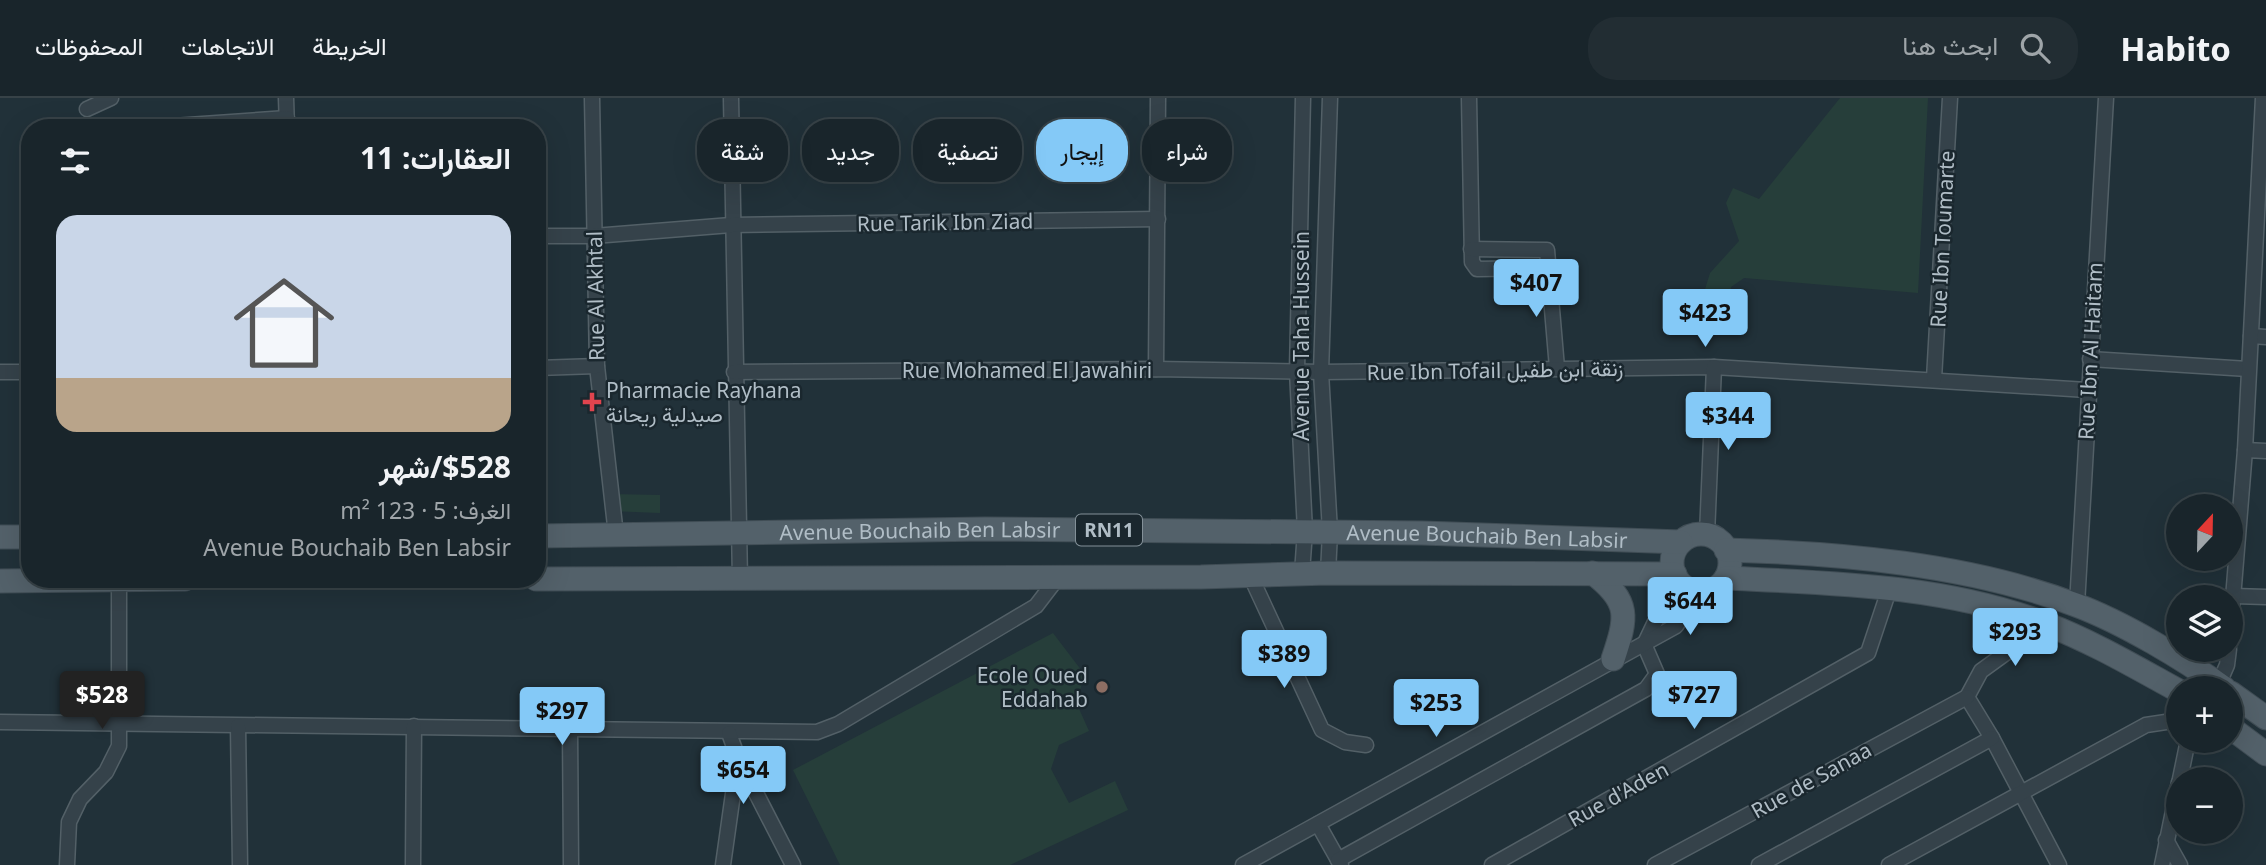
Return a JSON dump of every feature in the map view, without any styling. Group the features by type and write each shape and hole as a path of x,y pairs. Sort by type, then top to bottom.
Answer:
{"main road":[{"name":"Avenue Bouchaib Ben Labsir","path":"546,536 985,528 1305,531 1681,542"},
{"name":"RN11","path":"1681,542 1692,536 1707,535"},
{"path":"1681,542 1673,558 1676,576 1686,588 1698,592 1714,589 1726,578 1729,569 1726,550 1715,538 1707,535"},
{"path":"0,537 21,537"},
{"path":"1726,550 1807,555 1948,570 2001,581 2077,605 2126,628 2204,676"},
{"name":"Avenue Bouchaib Ben Labsir","path":"546,579 740,580 1302,573 1594,573 1676,576"},
{"path":"1594,573 1618,594 1623,606 1622,633 1613,659"},
{"path":"1726,578 1889,590 1989,606 2046,624 2100,648 2166,684"},
{"path":"0,581 21,581"},
{"path":"2243,702 2266,718"},
{"path":"2243,737 2266,754"}],"street":[{"path":"86,109 111,98"},
{"path":"286,98 287,119"},
{"name":"Rue Al Akhtal","path":"592,98 597,366 616,535"},
{"path":"731,98 734,372 741,533 740,580"},
{"path":"1156,369 1158,98"},
{"name":"Avenue Taha Hussein","path":"1302,573 1305,531 1297,371 1303,98"},
{"name":"Avenue Taha Hussein","path":"1328,573 1330,532 1321,372 1330,98"},
{"path":"1469,98 1472,262 1477,269 1550,268 1557,368"},
{"name":"Rue Ibn Toumarte","path":"1934,379 1950,98"},
{"name":"Rue Ibn Al Haitam","path":"2077,605 2087,390 2106,98"},
{"path":"2235,585 2250,336 2260,250 2264,107"},
{"name":"Rue Tarik Ibn Ziad","path":"546,236 594,236 732,225 1158,219"},
{"path":"2250,336 2266,337"},
{"path":"2090,359 2248,369"},
{"path":"546,368 597,366"},
{"path":"1707,535 1714,367"},
{"name":"Rue Ibn Tofail زنقة ابن طفيل","path":"1321,372 1714,367 2087,390"},
{"name":"Rue Mohamed El Jawahiri","path":"734,372 1156,369 1321,372"},
{"path":"0,372 21,372"},
{"path":"2245,450 2266,451"},
{"path":"1250,575 1322,730 1345,741 1366,745"},
{"path":"0,722 414,726 729,733 826,730 1036,606 1059,576"},
{"path":"1318,824 1339,863 1646,689 1657,674 1644,644 1676,576"},
{"path":"67,865 69,822 80,799 106,772 119,746 118,588"},
{"name":"Rue d'Aden","path":"1492,865 1868,653 1889,590"},
{"path":"1243,865 1676,626 1698,592"},
{"path":"2243,596 2266,597"},
{"path":"2046,624 1981,671 1967,697 1992,738 2059,865"},
{"name":"Rue de Sanaa","path":"1655,865 1967,697"},
{"path":"1888,865 2146,725 2166,722"},
{"path":"238,726 240,865"},
{"path":"413,865 414,726"},
{"path":"570,729 571,865"},
{"path":"729,733 738,758 793,865"},
{"path":"1759,865 1992,738"},
{"path":"723,865 738,758"},
{"path":"2162,865 2166,840"},
{"path":"2169,844 2181,863"}],"green space":[{"path":"1840,98 1928,98 1918,293 1744,278 1731,287 1730,333 1691,335 1710,273 1739,241 1726,203 1733,188 1759,199"},
{"path":"611,494 660,495 660,513 611,511"},
{"path":"1053,633 1085,675 1076,702 1089,731 1059,745 1051,769 1069,803 1115,781 1128,810 1010,865 840,865 793,770"}],"place":[{"name":"Pharmacie Rayhana صيدلية ريحانة","path":"592,402"},
{"name":"Ecole Oued Eddahab","path":"1102,687"}]}
